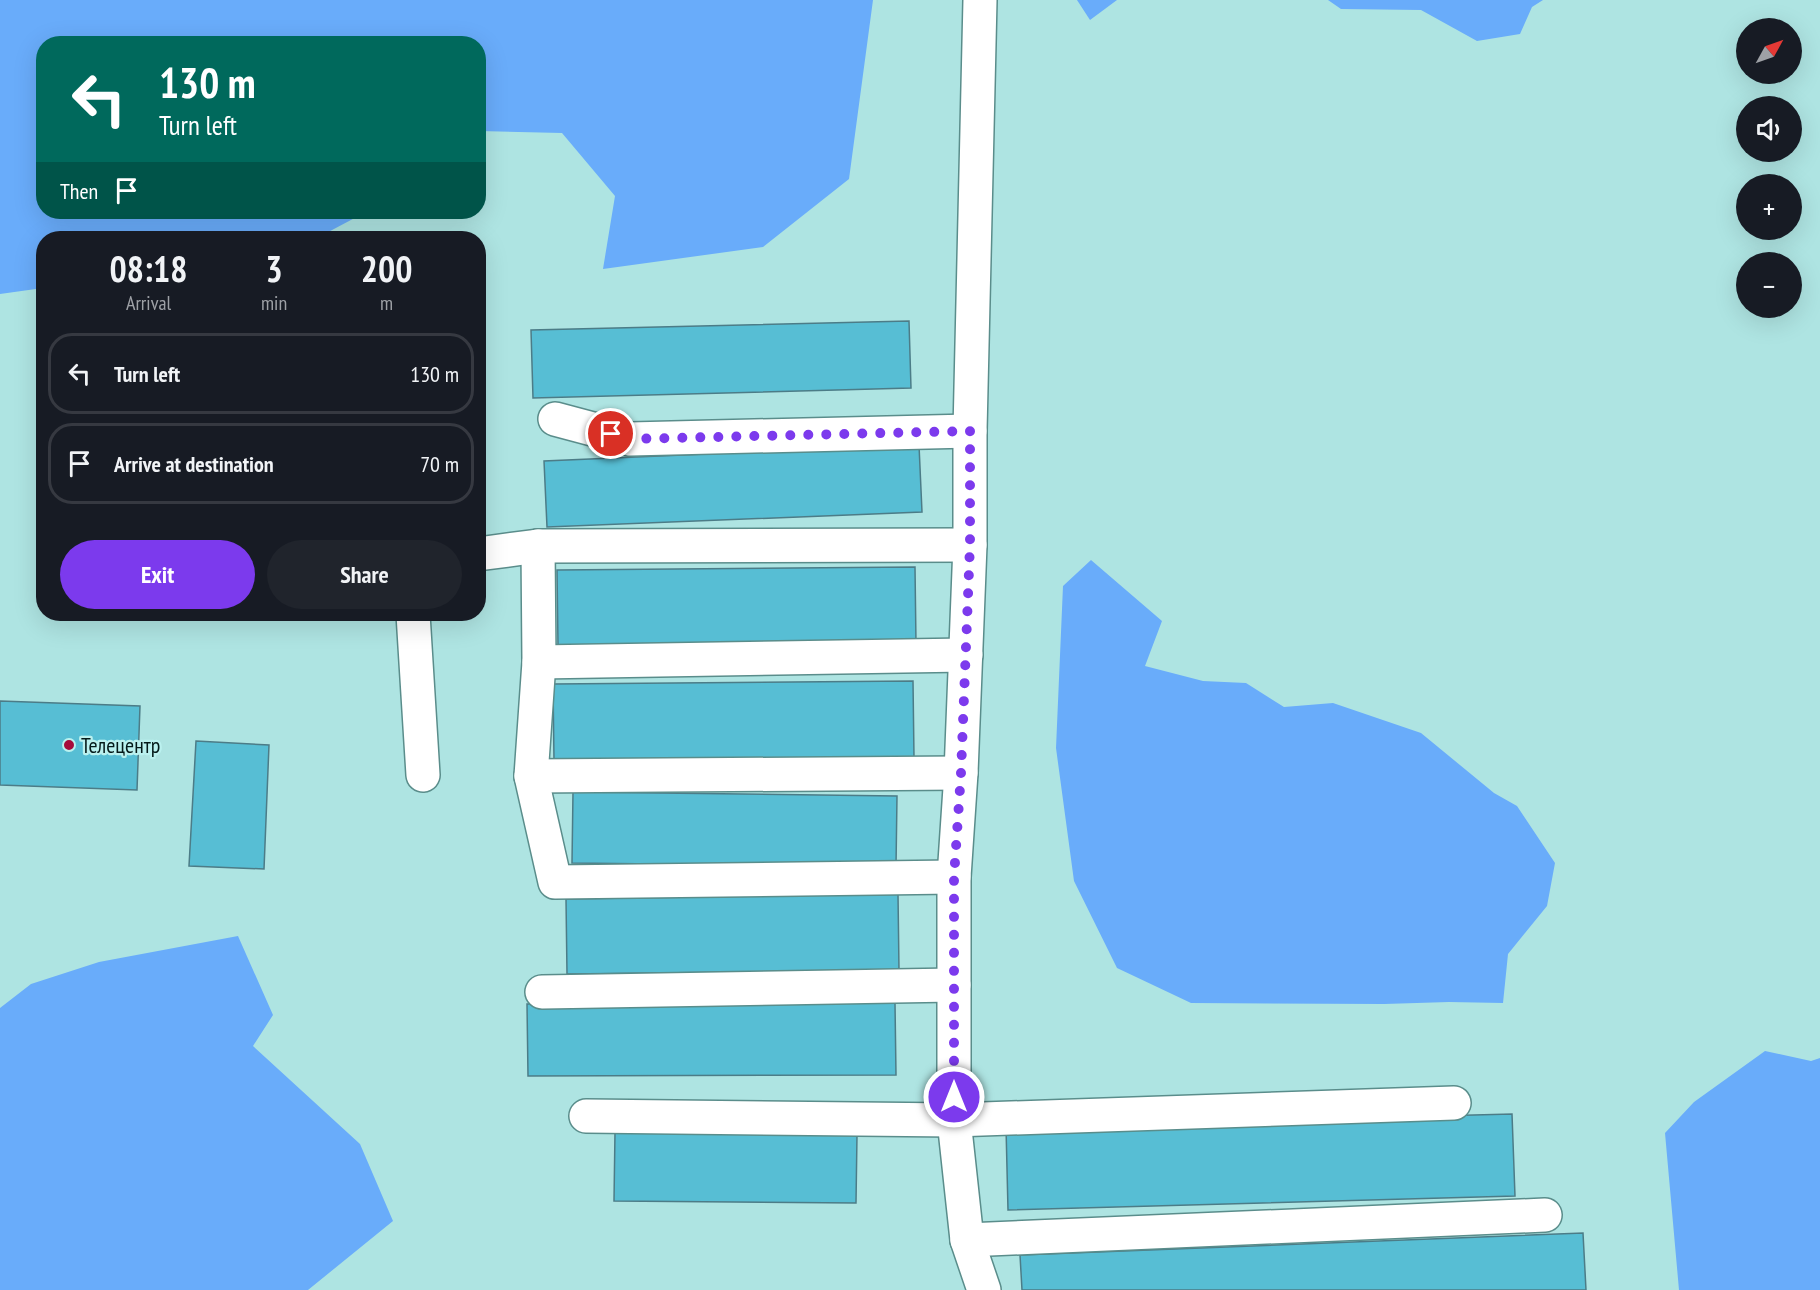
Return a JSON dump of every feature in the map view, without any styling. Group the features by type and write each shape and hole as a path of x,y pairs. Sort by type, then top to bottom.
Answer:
{"street":[{"path":"980,0 970,431 970,545 961,773 954,877 954,1120 967,1240 984,1290"},
{"path":"555,419 630,439 970,431"},
{"path":"486,553 538,546 970,545"},
{"path":"538,546 539,662 531,776 555,882 954,877"},
{"path":"412,621 423,775"},
{"path":"539,662 966,655"},
{"path":"531,776 961,773"},
{"path":"542,992 954,985"},
{"path":"586,1116 954,1120 1454,1103"},
{"path":"967,1240 1545,1215"}],"water":[{"path":"0,0 873,0 849,179 763,247 603,269 615,196 562,133 486,131 486,36 36,36 36,219 353,219 330,231 36,231 36,289 0,294"},
{"path":"1077,0 1117,0 1090,20"},
{"path":"1328,0 1543,0 1532,7 1520,34 1477,41 1421,10 1341,9"},
{"path":"1091,560 1162,621 1145,666 1203,681 1246,683 1284,707 1333,703 1421,733 1494,793 1517,806 1555,863 1547,906 1508,954 1503,1003 1191,1003 1117,968 1074,881 1056,748 1063,586"},
{"path":"238,936 273,1015 253,1046 360,1144 393,1221 308,1290 0,1290 0,1008 31,984 99,962"},
{"path":"1765,1051 1811,1061 1820,1058 1820,1290 1679,1290 1665,1133 1694,1102"}],"building":[{"path":"909,321 911,388 533,398 531,330"},
{"path":"919,445 922,512 547,527 544,461"},
{"path":"915,567 916,643 558,645 557,570"},
{"path":"913,681 914,757 554,761 553,684"},
{"name":"Телецентр","path":"0,701 140,706 137,790 0,785"},
{"path":"196,741 269,745 264,869 189,866"},
{"path":"573,792 897,796 896,867 572,863"},
{"path":"898,894 899,970 567,974 566,899"},
{"path":"895,1003 896,1075 528,1076 527,1004"},
{"path":"1512,1114 1515,1196 1008,1210 1006,1127"},
{"path":"615,1132 857,1135 856,1203 614,1201"},
{"path":"1583,1233 1586,1290 1022,1290 1020,1255"}],"place":[{"name":"Телецентр","path":"69,745"}],"route":[{"path":"611,434 630,439 970,431 970,545 961,773 954,877 954,1097"}]}
